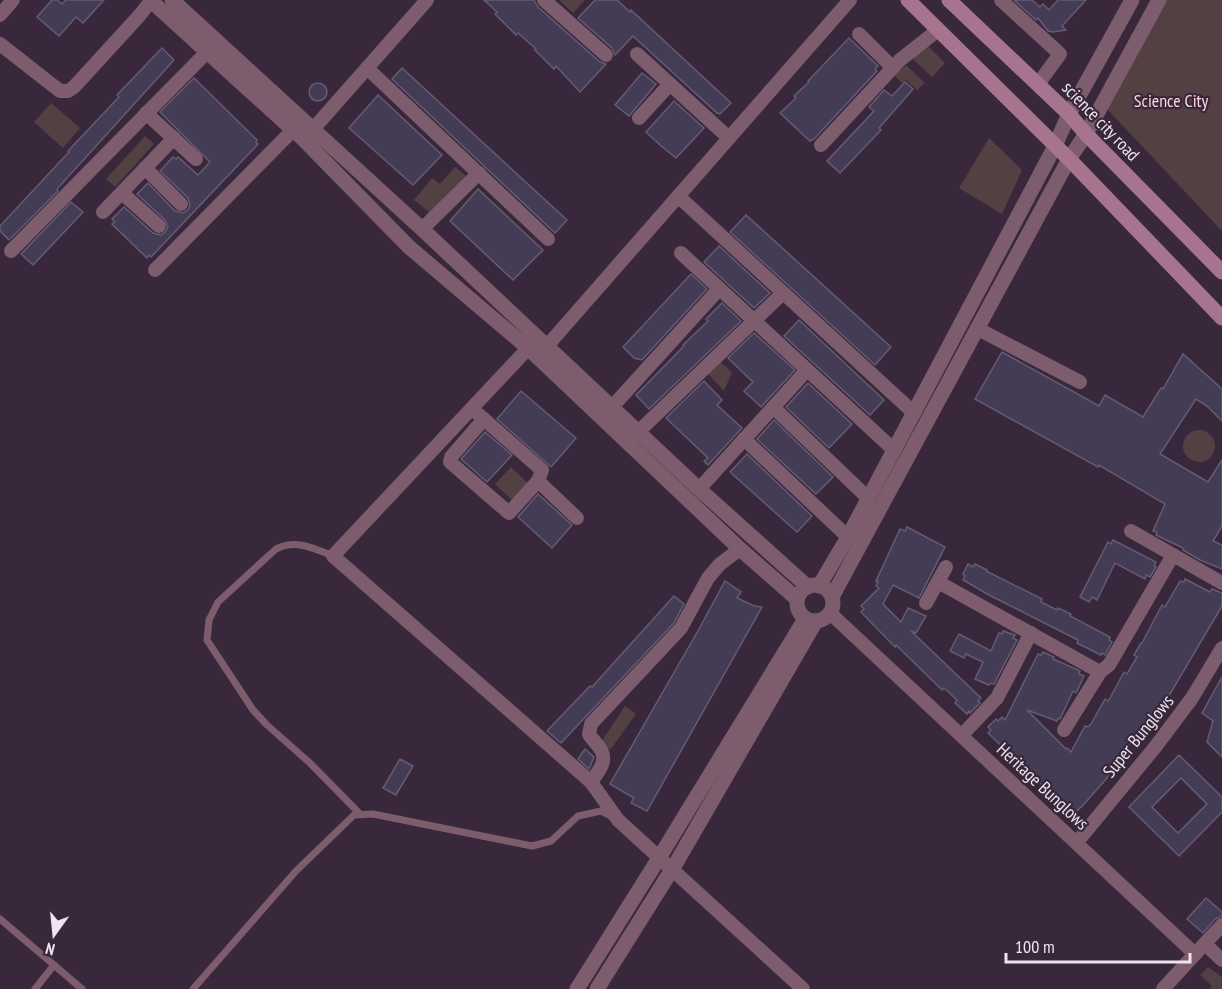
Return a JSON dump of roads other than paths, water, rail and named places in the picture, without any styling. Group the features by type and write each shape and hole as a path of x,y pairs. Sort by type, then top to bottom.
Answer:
{"main road":[{"path":"908,0 1069,159 1222,318"},
{"name":"science city road","path":"949,0 1069,114 1222,272"}],"street":[{"path":"0,15 13,0"},
{"path":"0,44 60,91 68,91 150,0 207,52 303,133 422,229 740,549 797,599"},
{"path":"172,0 303,133 409,247 538,344 612,407 699,489 814,586 824,588 832,597"},
{"path":"155,270 303,133 367,68 427,0"},
{"path":"544,0 606,55"},
{"path":"803,989 618,820 591,782 333,555 471,408 538,344 678,196 850,0"},
{"path":"1001,0 1060,54 1038,84"},
{"path":"1132,0 1069,114 1055,146 848,537 814,586 800,594 797,599 798,610 811,620 821,620 830,613 832,597 1069,159 1086,134 1159,0"},
{"path":"821,145 905,56 938,30"},
{"path":"859,34 893,68"},
{"path":"11,251 207,52"},
{"path":"638,54 729,138"},
{"path":"367,68 548,239"},
{"path":"639,118 670,84"},
{"path":"147,113 196,159"},
{"path":"103,212 174,138"},
{"path":"145,168 181,204"},
{"path":"422,229 479,173"},
{"path":"122,193 159,226"},
{"path":"678,196 914,413"},
{"path":"681,253 894,450"},
{"path":"612,407 719,289"},
{"path":"638,432 783,293"},
{"path":"978,329 1080,382"},
{"path":"699,489 807,370"},
{"path":"773,407 868,498"},
{"path":"471,408 484,419 542,470 538,481 508,513 450,462 451,457 484,419"},
{"path":"744,439 848,537"},
{"path":"431,451 507,523"},
{"path":"538,481 577,519"},
{"path":"1131,531 1222,583"},
{"path":"591,782 602,765 603,759 601,750 589,734 591,724 681,628 708,578 720,564 740,549"},
{"path":"1064,729 1100,672 1109,665 1173,555"},
{"path":"926,603 946,567"},
{"path":"938,582 1100,672"},
{"name":"Heritage Bunglows","path":"830,613 1077,842 1200,949 1222,960"},
{"path":"577,989 811,620"},
{"path":"597,989 672,870 811,620"},
{"path":"962,735 997,698 1030,633"},
{"name":"Super Bunglows","path":"1077,842 1192,698 1222,648"},
{"path":"1163,989 1222,925"}],"lane":[{"path":"333,555 295,543 285,544 276,549 218,602 209,621 207,640 253,710 360,814"},
{"path":"193,989 296,871 354,815 373,814 532,846 551,841 568,823 584,814 602,811 618,820"},
{"path":"0,919 82,989"},
{"path":"35,989 54,964"}],"park label":[{"name":"Science City","path":"1171,100"}]}
